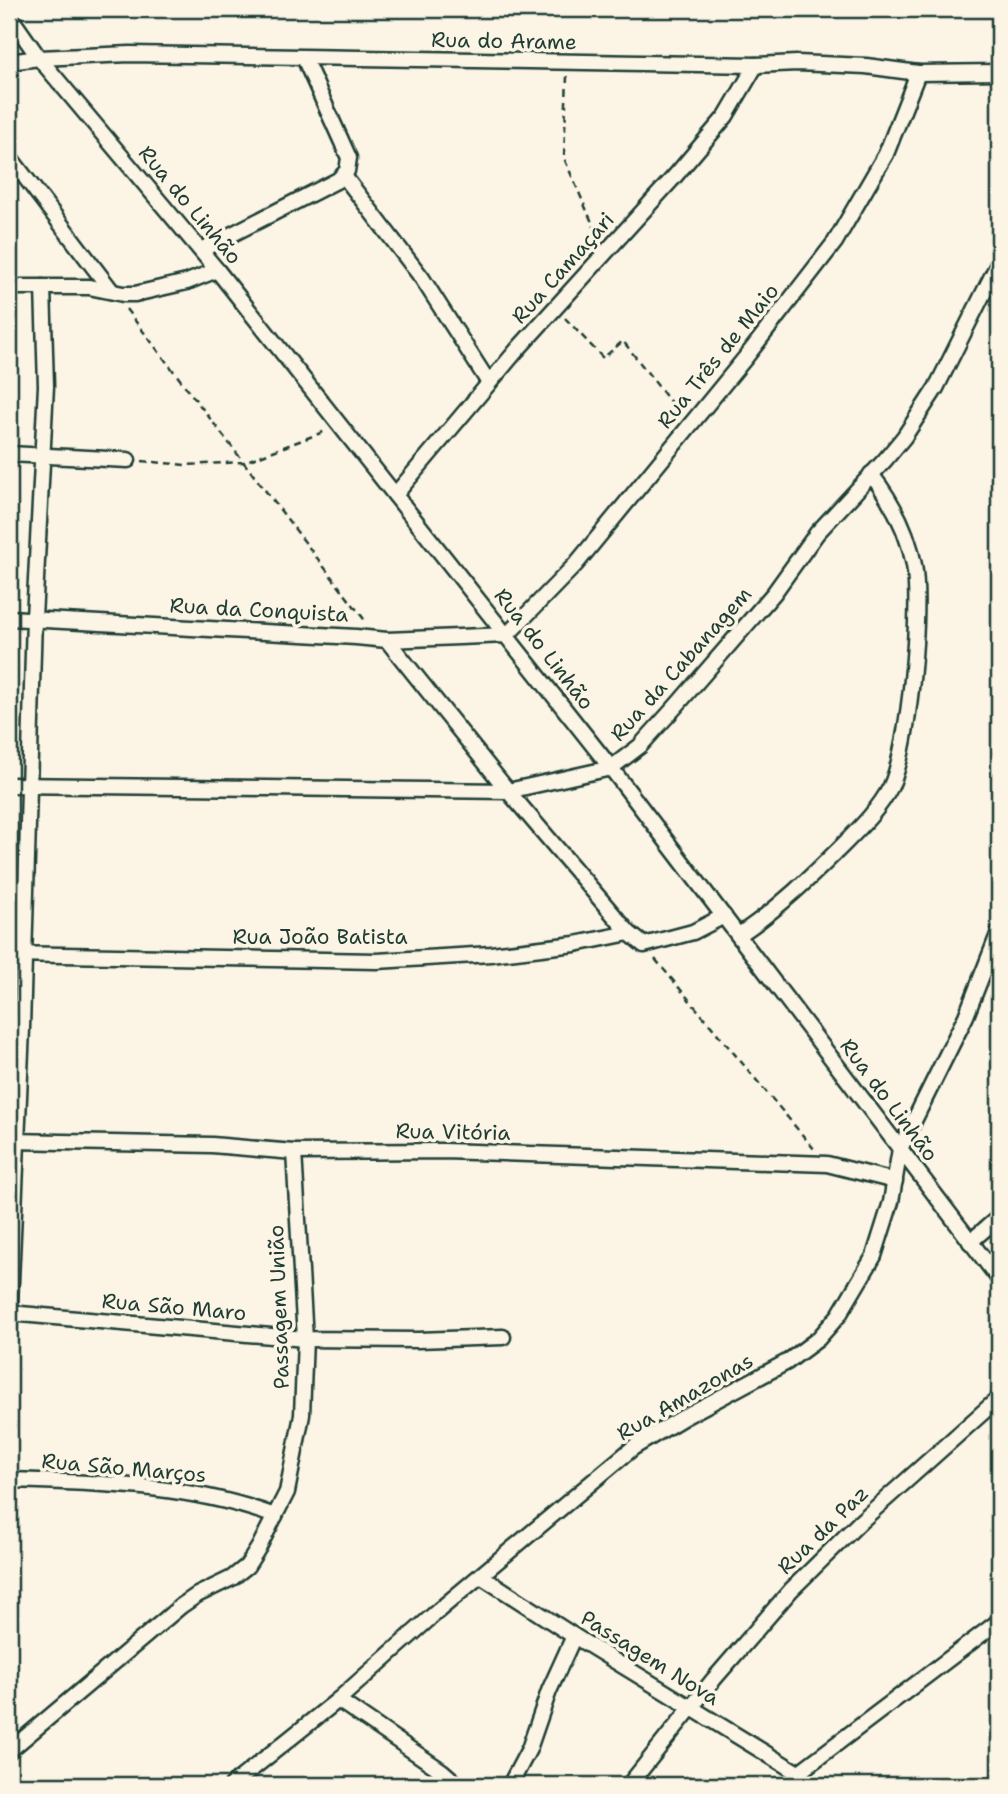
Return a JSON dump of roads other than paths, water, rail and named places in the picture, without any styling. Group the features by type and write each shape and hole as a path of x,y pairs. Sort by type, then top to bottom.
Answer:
{"street":[{"name":"Rua do Linhão","path":"9,15 39,58 201,250 507,635 739,935 999,1279"},
{"name":"Rua do Arame","path":"9,62 130,54 756,65 797,63 852,65 918,73 999,72"},
{"path":"201,250 344,176 349,168 349,158 304,58"},
{"name":"Rua Camaçari","path":"395,495 489,383 726,116 756,65"},
{"name":"Rua Três de Maio","path":"507,635 576,564 835,242 886,154 918,73"},
{"path":"9,156 111,290"},
{"path":"344,176 422,278 489,383"},
{"name":"Rua da Cabanagem","path":"9,785 508,790 611,768 640,746 668,716 774,593 817,533 904,437 936,388 999,262"},
{"path":"9,286 89,287 123,294 156,291 217,270"},
{"path":"9,1318 16,954 30,786 33,618 46,386 43,287"},
{"path":"9,454 128,460"},
{"path":"739,935 809,879 853,835 878,807 890,788 897,769 909,701 916,603 914,567 904,527 872,474"},
{"name":"Rua da Conquista","path":"9,618 387,640 507,635"},
{"path":"387,640 508,790 629,933 644,945 693,932 724,916"},
{"name":"Rua Amazonas","path":"232,1785 338,1700 634,1447 787,1362 818,1339 839,1315 874,1256 895,1181 900,1149 966,1016 999,932"},
{"name":"Rua João Batista","path":"16,954 377,961 491,954 575,944 629,933"},
{"name":"Rua Vitória","path":"13,1141 212,1145 294,1152 444,1151 827,1164 895,1181"},
{"name":"Passagem União","path":"9,1751 181,1606 232,1578 247,1566 288,1492 297,1446 304,1383 305,1339 294,1152"},
{"path":"970,1242 999,1217"},
{"name":"Rua São Maro","path":"9,1318 305,1339 503,1337"},
{"name":"Rua da Paz","path":"629,1785 690,1708 791,1590 860,1522 999,1398"},
{"name":"Rua São Marços","path":"9,1480 165,1489 230,1500 275,1516"},
{"name":"Passagem Nova","path":"481,1576 797,1779"},
{"path":"797,1779 999,1621"},
{"path":"510,1785 529,1749 549,1691 574,1636"},
{"path":"338,1700 442,1771 458,1785"}]}
